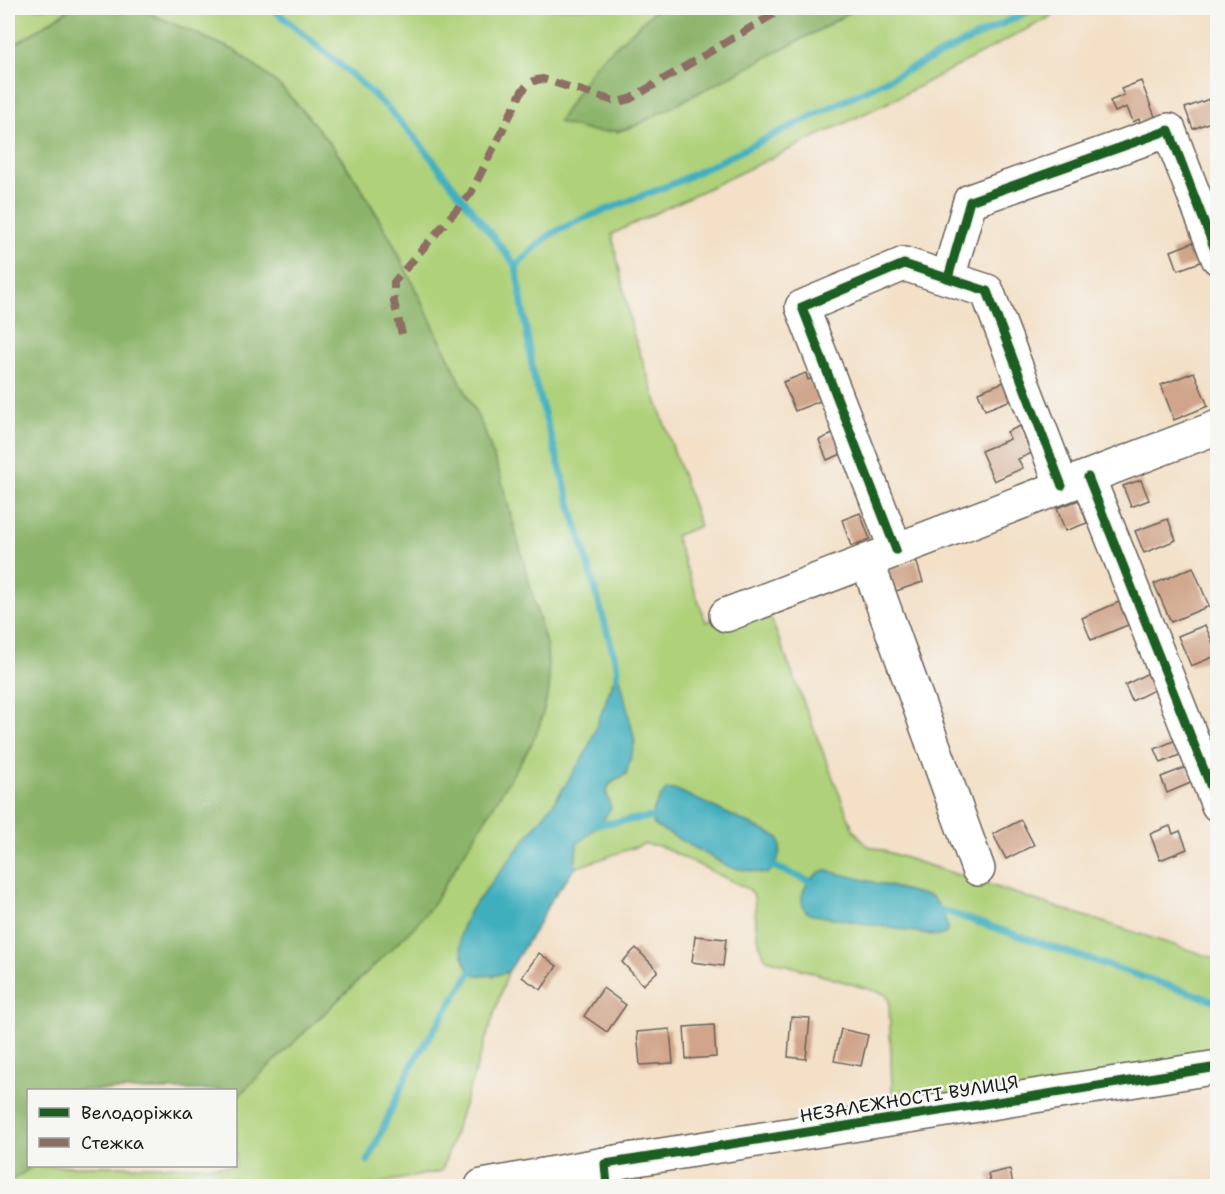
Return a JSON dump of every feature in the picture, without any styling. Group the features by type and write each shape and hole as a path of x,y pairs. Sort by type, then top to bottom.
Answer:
{"street":[{"path":"948,278 970,201 1169,130 1218,258"},
{"path":"978,869 802,307 904,264 987,291 1075,481 1218,805"},
{"path":"726,615 1218,427"},
{"name":"НЕЗАЛЕЖНОСТІ ВУЛИЦЯ","path":"482,1186 606,1175 1218,1067"}],"green space":[{"path":"8,8 71,8 8,49"},
{"path":"71,8 137,8 236,51 279,85 306,114 360,186 392,241 485,432 500,475 547,648 549,690 539,727 531,745 431,907 412,929 237,1097 237,1089 27,1089 27,1167 32,1167 8,1183 8,49"},
{"path":"137,8 658,8 595,65 617,132 635,126 825,27 856,8 1067,8 891,101 612,234 633,333 700,526 675,536 706,622 764,601 853,829 866,845 1217,959 1217,1067 893,1118 889,1001 885,994 767,959 760,946 754,896 750,890 660,846 644,844 575,868 577,844 600,824 610,808 607,790 611,784 626,774 617,670 588,751 555,801 493,976 508,972 442,1171 364,1186 8,1186 8,1183 32,1167 237,1167 237,1097 412,929 431,907 539,727 549,690 547,648 500,475 485,432 392,241 360,186 306,114 279,85 235,51"},
{"path":"658,8 856,8 825,27 635,126 596,132 558,122 595,65"}],"water":[{"path":"618,669 635,742 626,774 609,784 606,794 611,808 600,824 577,844 575,868 549,903 508,972 489,976 470,973 460,940 466,918 555,801 587,751"},
{"path":"667,789 679,791 778,837 780,851 771,871 767,874 729,867 655,826 653,812"},
{"path":"825,870 932,897 943,911 948,930 945,934 938,936 809,914 802,902 804,889 813,877"}],"building":[{"path":"1141,81 1158,124 1143,130 1139,119 1133,122 1127,107 1115,112 1110,101 1124,95 1121,89"},
{"path":"1212,98 1218,112 1218,119 1193,129 1185,108"},
{"path":"1199,240 1206,260 1178,270 1171,251"},
{"path":"1194,372 1208,406 1174,420 1161,385"},
{"path":"806,373 808,380 815,377 825,399 795,411 783,382"},
{"path":"1004,382 1011,400 985,410 978,392"},
{"path":"1020,426 1032,453 1018,459 1023,468 994,481 981,451 1010,439 1007,432"},
{"path":"835,433 844,453 827,460 819,440"},
{"path":"1141,480 1149,500 1131,507 1123,486"},
{"path":"1079,500 1087,523 1065,531 1057,508"},
{"path":"860,513 870,539 851,546 842,520"},
{"path":"1168,519 1176,540 1144,553 1135,531"},
{"path":"916,560 923,582 896,591 888,570"},
{"path":"1193,567 1209,606 1171,622 1154,584"},
{"path":"1119,602 1128,625 1091,640 1082,618"},
{"path":"1205,625 1218,655 1191,666 1178,636"},
{"path":"1148,673 1156,689 1132,701 1125,685"},
{"path":"1178,739 1184,753 1161,763 1155,749"},
{"path":"1187,767 1193,782 1167,793 1161,777"},
{"path":"1021,820 1034,845 1006,859 993,834"},
{"path":"1170,826 1173,834 1180,831 1187,849 1160,860 1150,834"},
{"path":"695,936 726,939 723,966 692,962"},
{"path":"636,948 658,971 643,985 622,962"},
{"path":"539,953 557,966 541,990 522,977"},
{"path":"603,988 626,1005 607,1032 584,1016"},
{"path":"791,1017 810,1018 806,1059 788,1057"},
{"path":"714,1025 716,1057 686,1059 684,1027"},
{"path":"670,1029 673,1063 640,1065 637,1032"},
{"path":"841,1029 868,1035 861,1066 834,1061"},
{"path":"1010,1169 1013,1185 991,1186 988,1174"}],"waterway":[{"path":"272,8 389,109 421,145 516,266 534,378 618,669 617,676"},
{"path":"516,266 551,234 582,219 675,183 1035,8"},
{"path":"590,823 600,824 659,816"},
{"path":"766,863 813,883"},
{"path":"935,908 1218,1002"},
{"path":"368,1161 412,1064 474,967"}],"marked path":[{"path":"402,334 394,302 394,282 471,193 522,91 529,84 543,79 611,100 630,99 784,8"}],"cycle path":[{"path":"948,278 970,201 1169,130 1218,258"},
{"path":"896,550 802,307 904,264 987,291 1062,486"},
{"path":"1088,477 1218,805"},
{"path":"607,1186 605,1164 1218,1067"}]}
